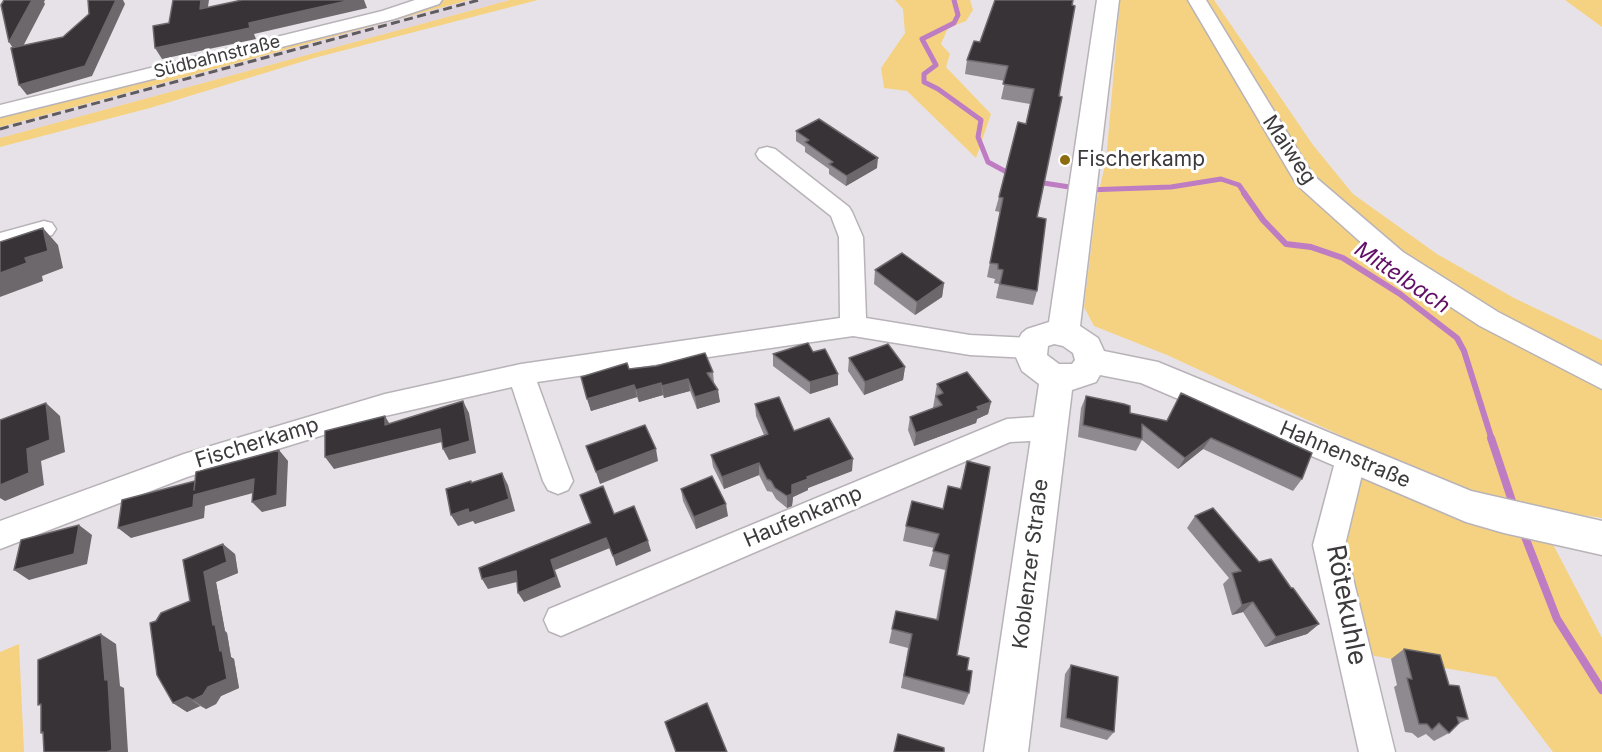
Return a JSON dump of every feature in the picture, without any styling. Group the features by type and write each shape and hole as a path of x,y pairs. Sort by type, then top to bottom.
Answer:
{"street":[{"name":"Südbahnstraße","path":"0,111 377,17 433,0"},
{"path":"1063,333 1108,0"},
{"name":"Maiweg","path":"1197,0 1305,180 1394,258 1488,319 1602,378"},
{"path":"767,154 842,212 851,237 853,326"},
{"path":"0,241 44,229"},
{"name":"Fischerkamp","path":"0,535 64,509 184,466 385,405 521,374 853,326 970,345 1030,348"},
{"path":"1054,332 1063,333 1072,336 1087,347 1091,361 1084,373 1076,377 1057,377 1040,369 1031,355 1030,348 1038,337 1054,332"},
{"name":"Hahnenstraße","path":"1091,361 1146,371 1466,506 1517,520 1602,538"},
{"path":"521,374 558,481"},
{"name":"Koblenzer Straße","path":"1006,752 1057,377"},
{"name":"Haufenkamp","path":"561,620 1007,431 1049,428"},
{"name":"Rötekuhle","path":"1351,458 1329,545 1377,752"}],"shaded area":[{"path":"442,0 469,0 0,127 0,115"},
{"path":"469,0 510,0 0,138 0,127"},
{"path":"510,0 538,0 314,58 150,108 0,147 0,138"},
{"path":"895,0 970,0 973,10 966,21 948,28 941,44 950,54 946,67 991,114 976,158 907,91 884,88 881,68 905,33 903,9"},
{"path":"1120,0 1214,0 1313,145 1353,194 1437,254 1514,298 1602,340 1602,518 1534,508 1602,638 1602,752 1553,752 1496,677 1346,651 1330,547 1357,443 1167,355 1094,326 1084,307 1097,199 1106,161"},
{"path":"1565,0 1602,0 1602,27"},
{"path":"19,644 24,752 0,752 0,652"}],"building":[{"path":"4,0 32,0 9,42 1,5"},
{"path":"88,0 116,0 85,66 19,85 11,48 63,37 89,14"},
{"path":"173,0 201,0 200,9 242,0 351,0 249,23 250,28 155,48 153,26 169,23"},
{"path":"995,0 1073,0 1072,5 1075,6 1059,96 1062,97 1037,217 1046,219 1037,291 1000,284 1003,270 998,269 998,264 990,263 1003,198 999,197 1018,122 1026,124 1034,89 1003,84 1008,66 967,60 974,41 980,42"},
{"path":"819,119 878,158 847,176 829,164 833,162 805,142 809,140 796,131"},
{"path":"43,228 48,251 25,258 27,263 0,273 0,242"},
{"path":"902,253 944,283 917,302 875,270"},
{"path":"808,343 813,352 825,349 838,374 810,382 773,354"},
{"path":"888,344 905,367 865,382 849,358"},
{"path":"705,353 713,372 707,373 718,390 695,397 688,379 636,390 634,385 587,399 581,377 627,363 629,369 656,366"},
{"path":"967,372 991,402 977,407 979,410 916,433 910,417 942,405 936,396 943,393 937,384"},
{"path":"1181,393 1312,453 1302,479 1211,438 1185,458 1142,424 1142,439 1083,425 1086,396 1124,404 1130,406 1130,413 1167,421"},
{"path":"779,397 794,431 829,418 853,459 792,485 792,494 787,496 767,479 759,463 722,477 711,455 768,434 755,404"},
{"path":"463,401 470,441 443,449 440,429 325,457 325,431 385,416 385,425"},
{"path":"46,403 50,440 27,449 29,473 0,485 0,420"},
{"path":"645,425 656,449 596,472 586,446"},
{"path":"279,450 277,495 252,502 254,479 194,495 193,507 118,528 122,500 195,481 196,472"},
{"path":"967,461 990,467 957,655 969,658 967,670 972,671 969,693 904,676 912,634 892,629 896,611 938,620 949,555 933,551 939,534 906,526 912,501 943,509 948,486 961,489"},
{"path":"502,473 509,499 469,513 468,509 451,515 446,489"},
{"path":"712,476 726,504 694,517 681,489"},
{"path":"603,486 614,514 634,506 648,541 613,556 606,538 551,560 556,577 518,593 516,571 482,579 479,568 591,523 580,495"},
{"path":"1213,508 1259,562 1271,559 1319,624 1276,637 1253,602 1242,605 1232,573 1241,571 1195,516"},
{"path":"79,525 74,554 14,570 21,540"},
{"path":"223,544 227,562 204,572 213,625 215,624 220,651 222,650 227,679 208,687 203,695 193,700 187,697 173,703 157,675 150,623 156,621 161,613 190,601 183,560"},
{"path":"101,634 105,680 108,679 112,750 107,752 44,752 43,732 41,733 41,704 38,705 38,660"},
{"path":"1404,649 1440,655 1449,685 1459,686 1468,719 1457,717 1459,723 1449,733 1439,723 1432,730 1427,724 1419,724 1407,678 1412,679"},
{"path":"1071,665 1118,677 1114,732 1066,718"},
{"path":"707,703 727,752 676,752 665,722"},
{"path":"898,734 944,748 944,752 894,752"}],"waterway":[{"name":"Mittelbach","path":"954,0 958,15 954,23 922,39 936,65 924,74 924,82 938,89 981,120 978,137 988,162 1012,175"},
{"name":"Mittelbach","path":"1087,190 1171,187 1221,179 1239,185 1245,194"},
{"name":"Mittelbach","path":"1037,182 1076,188"},
{"name":"Mittelbach","path":"1244,193 1263,220 1286,244 1311,247 1343,258 1400,294 1457,338 1464,351 1492,440"},
{"name":"Mittelbach","path":"1491,438 1514,507"},
{"name":"Mittelbach","path":"1522,529 1557,619 1602,690"}],"railway":[{"path":"0,129 479,0"}],"place":[{"name":"Fischerkamp","path":"1065,160"}]}
